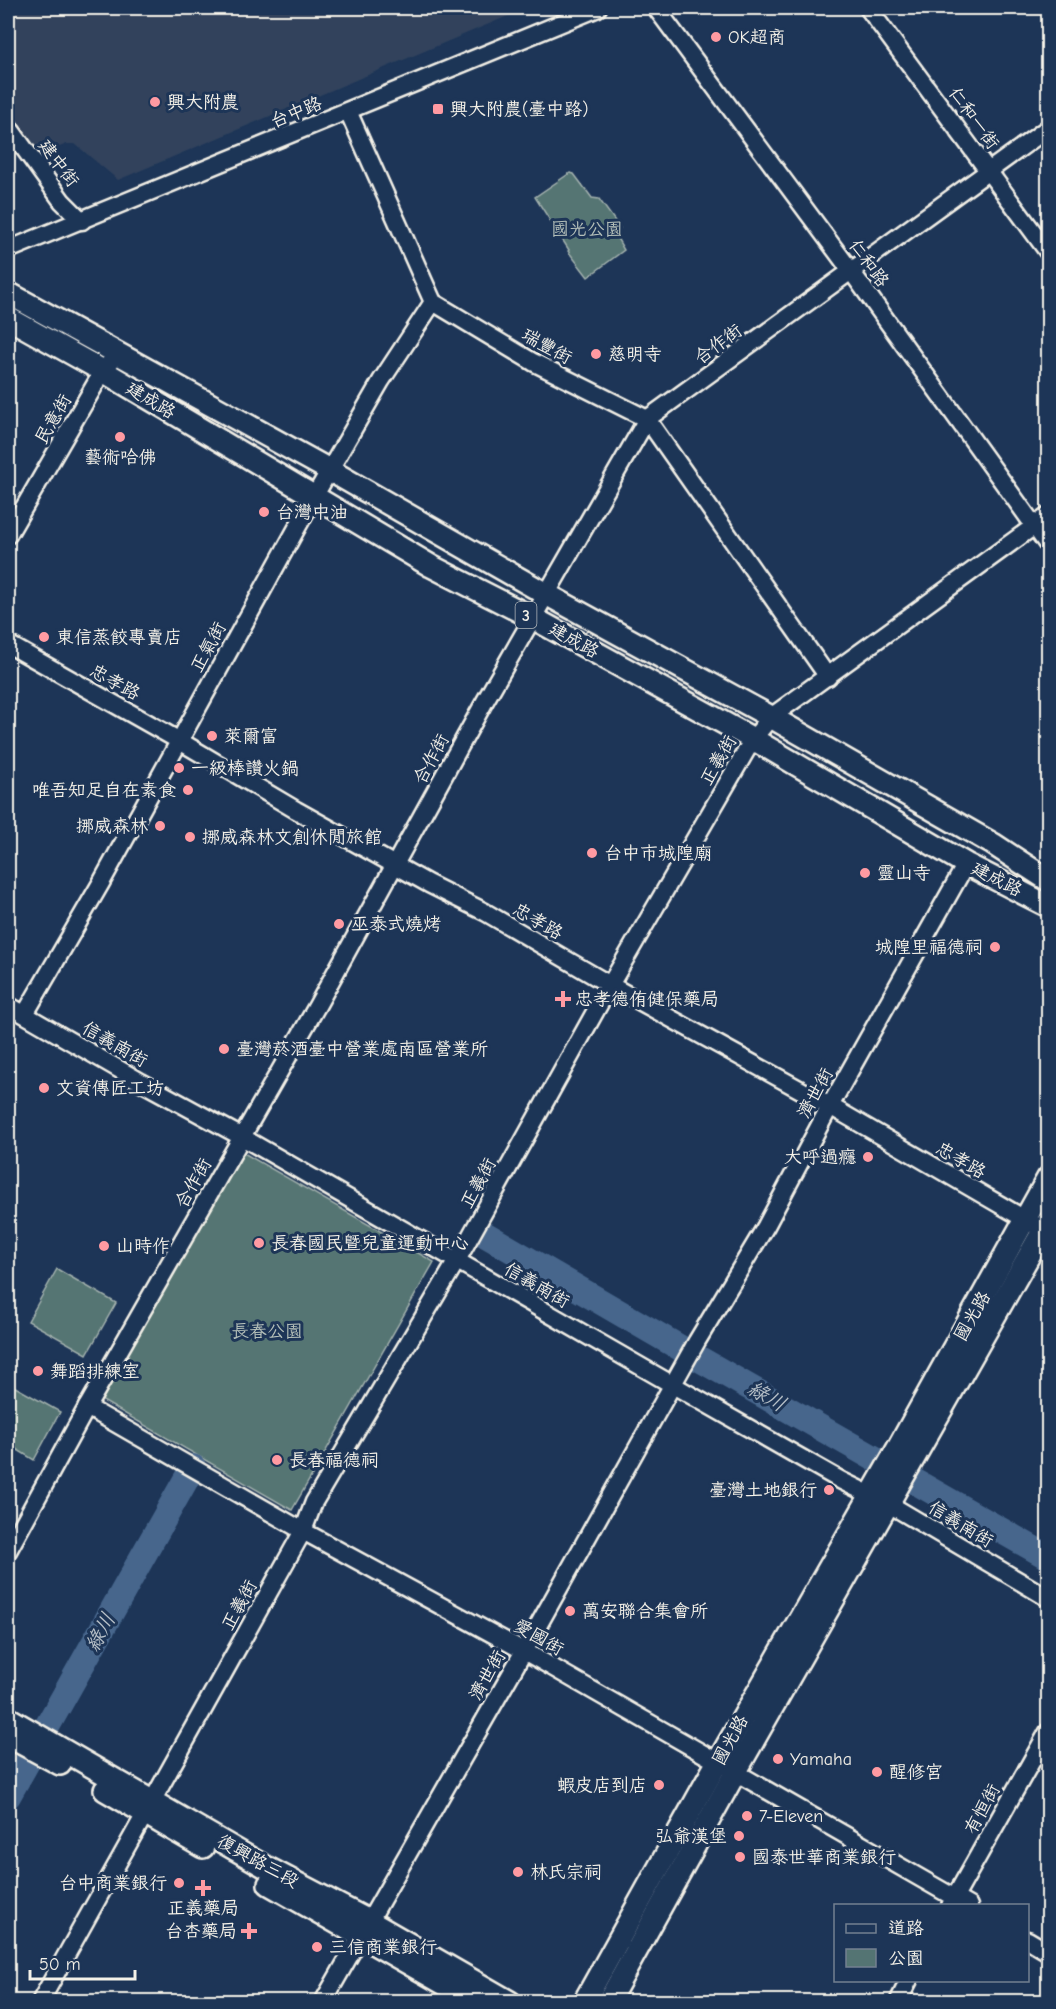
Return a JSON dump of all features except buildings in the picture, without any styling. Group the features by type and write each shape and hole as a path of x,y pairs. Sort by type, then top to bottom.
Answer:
{"main road":[{"name":"建成路","path":"8,293 771,717 993,844 1048,880"},
{"name":"建成路","path":"8,318 103,371 431,566 533,618 753,739 966,864 1048,906"},
{"name":"國光路","path":"903,1459 1048,1178"},
{"name":"國光路","path":"903,1459 1047,1228"},
{"path":"884,1493 903,1459"},
{"name":"國光路","path":"584,2001 717,1763 884,1493"},
{"name":"國光路","path":"608,2001 735,1773 884,1493"},
{"name":"復興路三段","path":"8,1719 18,1736 46,1749 149,1808 264,1866 365,1928 476,2001"},
{"name":"復興路三段","path":"365,1928 510,2001"}],"street":[{"name":"台中路","path":"8,250 598,8"},
{"name":"仁和路","path":"656,8 851,271 1042,521 1048,545"},
{"name":"仁和一街","path":"868,8 1048,252"},
{"path":"348,111 433,302"},
{"name":"建中街","path":"8,126 62,201 82,220"},
{"name":"合作街","path":"8,1551 87,1407 317,1006 546,594 647,419 1048,128"},
{"name":"瑞豐街","path":"433,302 533,362 647,419 828,677"},
{"name":"正氣街","path":"25,1014 101,883 314,497 381,381 433,302"},
{"name":"民意街","path":"8,535 103,371 116,355"},
{"name":"正義街","path":"47,1999 149,1808 303,1531 314,1502 456,1262 610,985 753,739 771,717 1042,521"},
{"name":"忠孝路","path":"8,644 296,810 485,912 610,985 830,1106 1026,1220 1047,1228"},
{"name":"濟世街","path":"323,2001 524,1651 697,1341 766,1226 830,1106 966,864"},
{"name":"信義南街","path":"8,1005 842,1481 884,1493 1048,1598"},
{"name":"愛國街","path":"87,1407 303,1531 524,1651 958,1903"},
{"name":"有恒街","path":"958,1903 1048,1732"},
{"path":"1029,1941 1048,1952"},
{"path":"897,2001 908,1982"}],"shaded area":[{"name":"興大附農","path":"8,8 527,8 118,180 75,144 67,144 39,155 8,112"}],"green space":[{"name":"國光公園","path":"570,173 574,174 592,198 599,199 620,228 614,233 624,250 588,277 568,251 535,197"},
{"name":"長春公園","path":"242,1152 434,1262 292,1510 101,1400"},
{"path":"57,1269 116,1303 87,1354 28,1321"},
{"path":"8,1383 60,1412 34,1460 8,1444"}],"waterway":[{"name":"綠川","path":"486,1235 1048,1557"},
{"name":"綠川","path":"8,1796 193,1467"}],"place":[{"name":"OK超商","path":"716,37"},
{"name":"興大附農","path":"155,102"},
{"name":"興大附農(臺中路)","path":"438,109"},
{"name":"慈明寺","path":"596,354"},
{"name":"藝術哈佛","path":"120,437"},
{"name":"台灣中油","path":"264,512"},
{"name":"東信蒸餃專賣店","path":"44,637"},
{"name":"萊爾富","path":"212,736"},
{"name":"一級棒讚火鍋","path":"179,768"},
{"name":"唯吾知足自在素食","path":"188,790"},
{"name":"挪威森林","path":"160,826"},
{"name":"挪威森林文創休閒旅館","path":"190,837"},
{"name":"台中市城隍廟","path":"592,853"},
{"name":"靈山寺","path":"865,873"},
{"name":"巫泰式燒烤","path":"339,924"},
{"name":"城隍里福德祠","path":"995,947"},
{"name":"忠孝德侑健保藥局","path":"563,999"},
{"name":"臺灣菸酒臺中營業處南區營業所","path":"224,1049"},
{"name":"文資傳匠工坊","path":"44,1088"},
{"name":"大呼過癮","path":"868,1157"},
{"name":"長春國民暨兒童運動中心","path":"259,1243"},
{"name":"山時作","path":"104,1246"},
{"name":"舞蹈排練室","path":"38,1371"},
{"name":"長春福德祠","path":"277,1460"},
{"name":"臺灣土地銀行","path":"829,1490"},
{"name":"萬安聯合集會所","path":"570,1611"},
{"name":"Yamaha","path":"778,1759"},
{"name":"醒修宮","path":"877,1772"},
{"name":"蝦皮店到店","path":"659,1785"},
{"name":"7-Eleven","path":"747,1816"},
{"name":"弘爺漢堡","path":"739,1836"},
{"name":"國泰世華商業銀行","path":"740,1857"},
{"name":"林氏宗祠","path":"518,1872"},
{"name":"台中商業銀行","path":"179,1883"},
{"name":"正義藥局","path":"203,1888"},
{"name":"台杏藥局","path":"249,1931"},
{"name":"三信商業銀行","path":"317,1947"}]}
